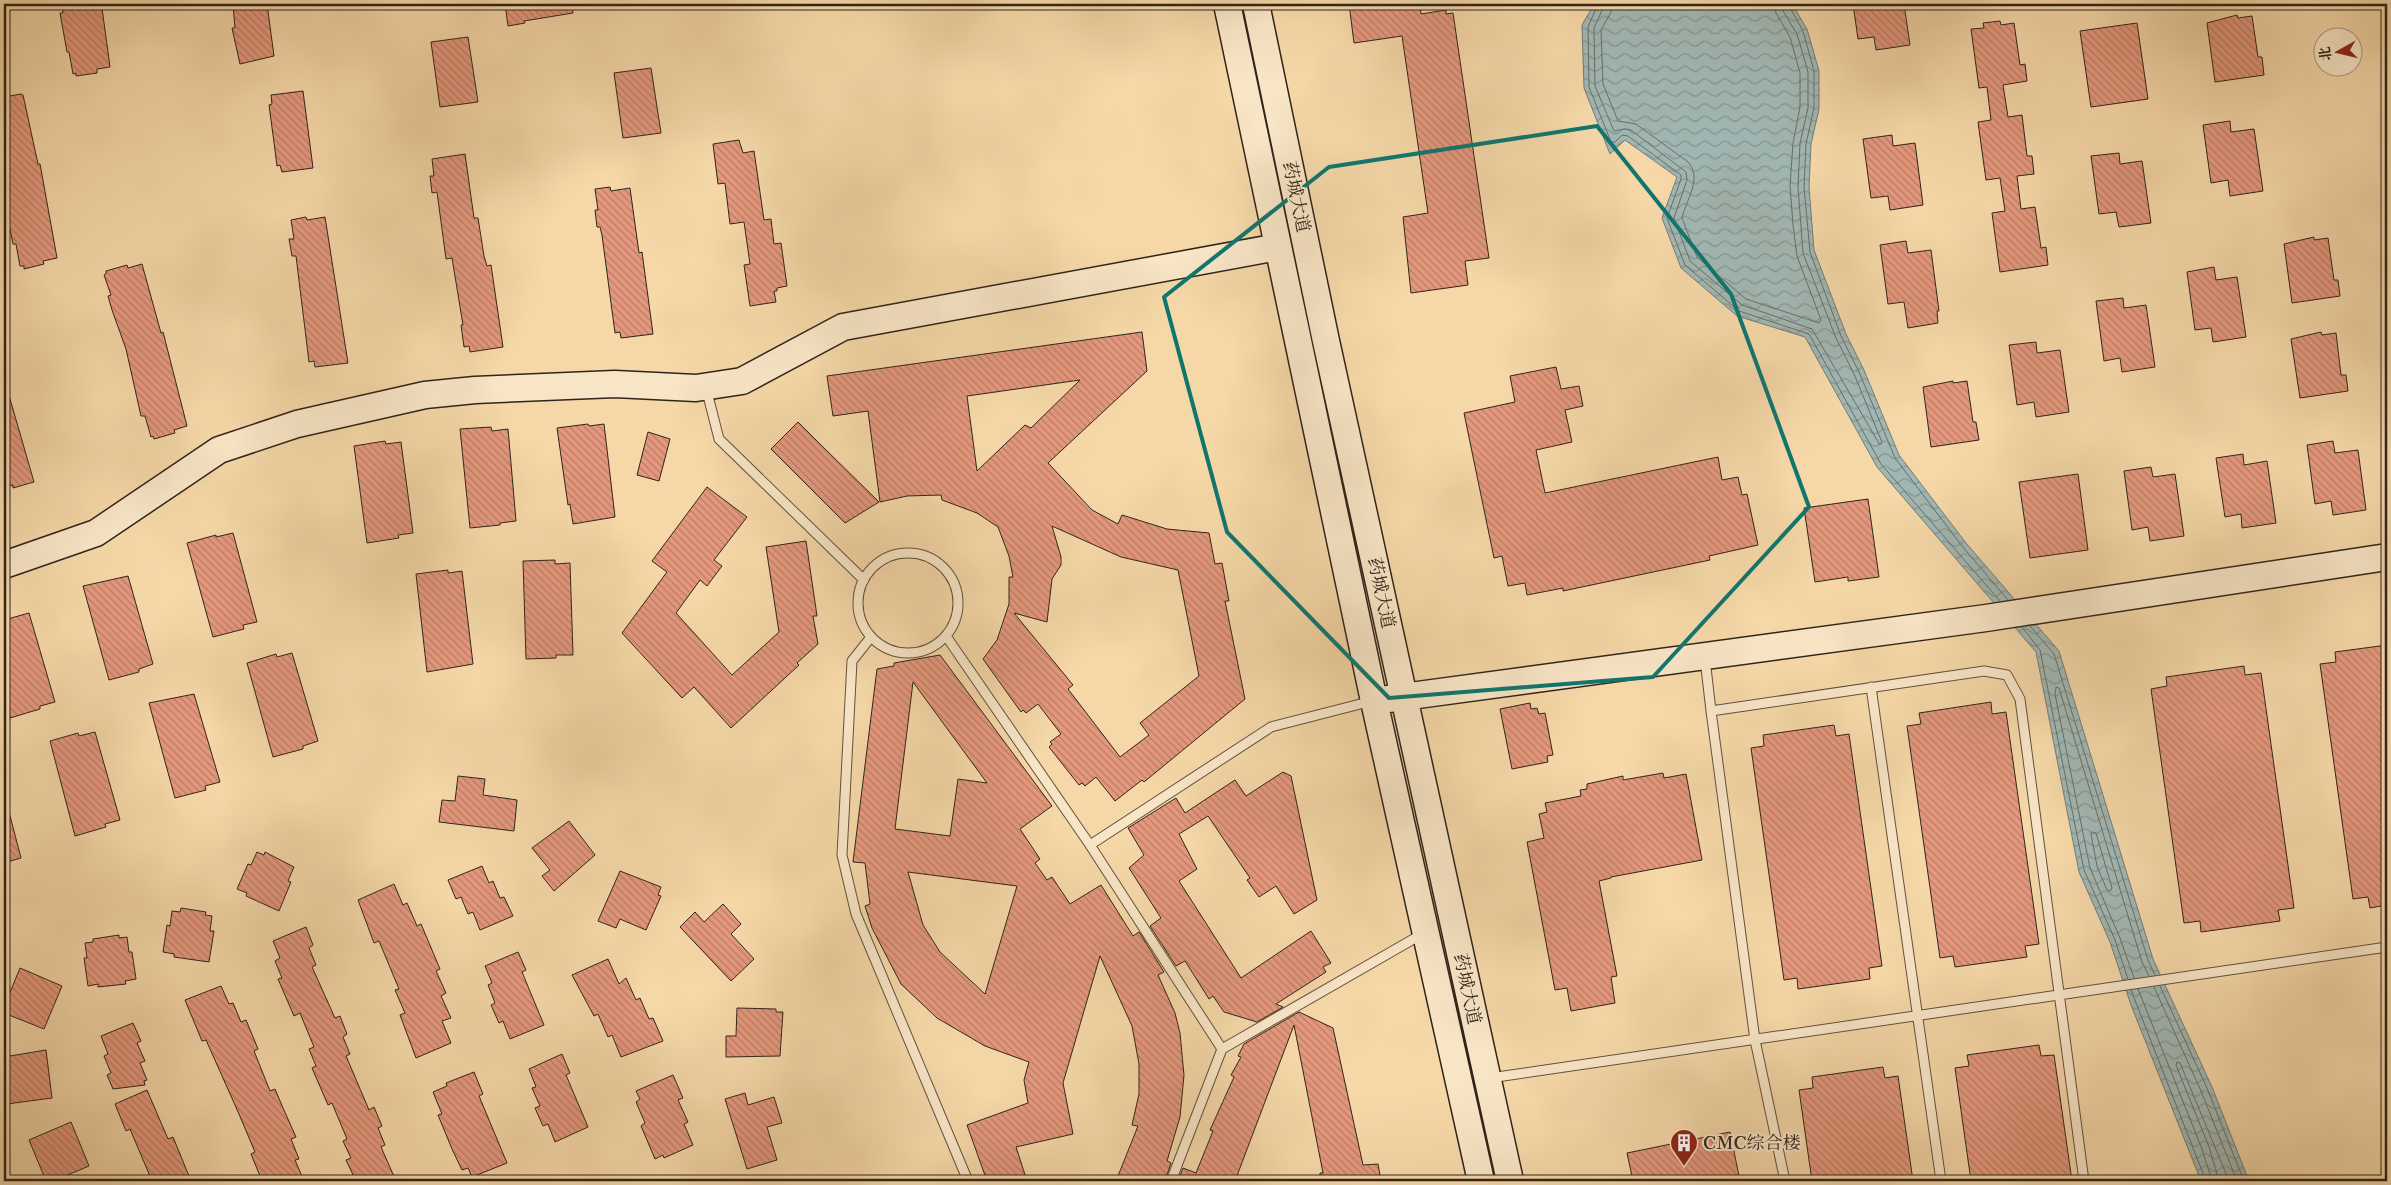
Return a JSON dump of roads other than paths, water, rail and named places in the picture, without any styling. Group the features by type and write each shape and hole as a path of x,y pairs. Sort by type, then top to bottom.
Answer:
{"main road":[{"name":"药城大道","path":"1227,4 1374,700 1427,931 1481,1181"},
{"name":"药城大道","path":"1256,4 1326,341 1510,1181"},
{"path":"4,565 96,533 219,450 297,424 425,395 475,390 615,384 696,388 742,382 842,327 1278,247"},
{"path":"1374,700 1986,618 2387,557"}],"lane":[{"path":"706,386 719,439 864,580"},
{"path":"914,554 936,562 952,580 956,591 956,615 946,636 926,650 903,653 886,647 871,637 864,627 858,604 864,580 880,562 896,555 914,554"},
{"path":"946,636 1090,845 1222,1049"},
{"path":"871,637 852,661 842,855 856,914 968,1181"},
{"path":"1704,656 1755,1040 1785,1181"},
{"path":"1712,711 1984,671 2007,675 2020,700 2084,1181"},
{"path":"1871,687 1941,1181"},
{"path":"1090,845 1271,727 1374,700"},
{"path":"1171,1181 1222,1049 1427,931"},
{"path":"1487,1079 2387,947"}],"water":[{"path":"1594,4 1792,4 1807,29 1819,71 1819,109 1811,144 1809,187 1814,250 1846,334 1864,370 1899,455 1966,543 2059,651 2153,959 2212,1087 2249,1181 2201,1181 2131,1005 2110,942 2079,872 2036,652 1877,467 1805,337 1737,316 1681,268 1662,218 1677,177 1625,140 1610,154 1584,88 1582,25"}],"place":[{"name":"CMC综合楼","path":"1684,1167"}]}
